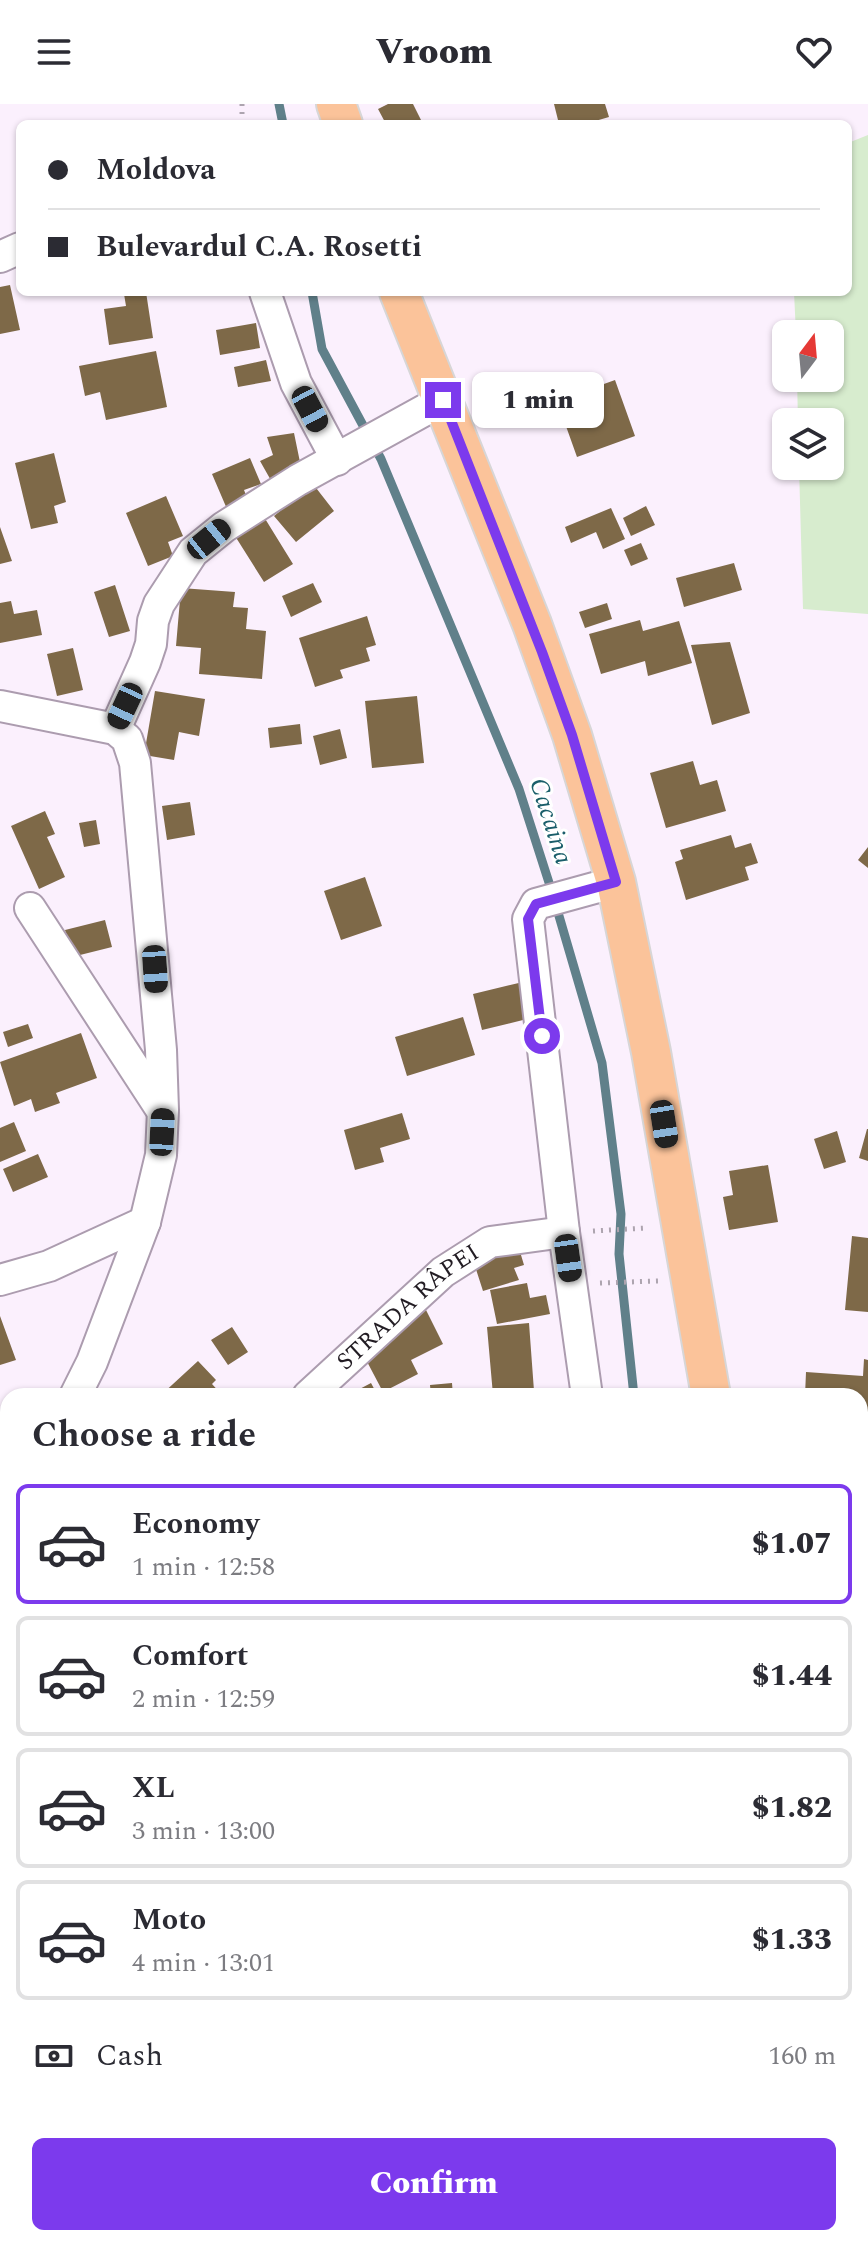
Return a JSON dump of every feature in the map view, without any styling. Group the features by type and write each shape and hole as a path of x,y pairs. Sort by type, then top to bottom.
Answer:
{"main road":[{"path":"401,296 537,638 572,735 616,882 651,1052 710,1388"}],"street":[{"path":"266,296 296,383 346,455"},
{"path":"115,729 145,662 159,604 193,552 224,527 298,480 443,400"},
{"path":"0,706 115,729 127,739 135,763 155,969 163,1110 161,1155 145,1222 92,1362 79,1388"},
{"path":"586,1388 564,1232 528,919 536,904 616,882"},
{"path":"30,908 163,1110"},
{"path":"0,1280 49,1266 145,1222"},
{"name":"STRADA RÂPEI","path":"317,1388 443,1272 468,1255 490,1242 564,1232"}],"path":[{"path":"564,1232 681,1226"},
{"path":"571,1284 690,1280"}],"green space":[{"path":"868,135 868,614 803,609 799,480 844,480 844,408 798,408 797,392 844,392 844,320 795,320 794,296 852,296 852,141"}],"building":[{"path":"388,104 413,104 421,120 384,120 378,109"},
{"path":"554,104 605,104 609,117 599,120 558,120"},
{"path":"10,285 20,330 0,334 0,287"},
{"path":"124,296 147,296 153,338 109,345 104,309 126,306"},
{"path":"256,323 260,348 220,355 216,330"},
{"path":"156,351 167,407 106,420 100,392 85,396 79,366"},
{"path":"266,360 271,381 238,387 234,367"},
{"path":"615,380 635,436 577,457 557,401"},
{"path":"294,433 301,467 273,484 260,461 273,455 267,437"},
{"path":"54,453 66,502 54,506 58,523 31,529 15,463"},
{"path":"250,458 261,484 244,490 248,500 227,509 212,474"},
{"path":"313,484 334,511 296,542 274,516"},
{"path":"166,496 183,536 168,542 173,556 148,566 126,513"},
{"path":"646,506 655,525 631,536 623,518"},
{"path":"611,508 625,539 603,549 596,532 571,543 565,527"},
{"path":"264,517 293,564 264,582 235,536"},
{"path":"0,527 12,561 0,564"},
{"path":"641,543 648,559 631,566 624,550"},
{"path":"734,563 742,590 684,607 676,578"},
{"path":"313,583 322,602 291,617 282,596"},
{"path":"115,585 130,631 109,637 94,592"},
{"path":"181,588 235,592 233,607 248,608 246,629 266,631 262,679 199,674 201,648 176,646"},
{"path":"11,601 14,614 37,610 42,635 0,643 0,603"},
{"path":"607,603 612,619 585,628 579,612"},
{"path":"367,616 376,645 366,648 370,661 340,670 343,678 315,687 299,638"},
{"path":"640,620 643,631 679,621 692,663 648,676 645,661 601,674 589,634"},
{"path":"730,642 750,713 712,725 691,645"},
{"path":"73,648 83,690 57,696 47,654"},
{"path":"155,691 205,699 199,736 179,732 174,760 144,755"},
{"path":"417,696 424,763 372,768 365,701"},
{"path":"300,724 302,744 270,748 268,728"},
{"path":"340,729 347,758 320,765 313,736"},
{"path":"693,761 700,785 717,780 726,811 666,828 650,773"},
{"path":"190,802 195,835 167,840 162,806"},
{"path":"45,811 55,834 47,837 65,877 39,889 11,826"},
{"path":"96,820 100,844 84,847 79,823"},
{"path":"731,835 735,848 751,843 758,863 745,867 749,880 686,900 675,862 683,859 680,850"},
{"path":"868,847 868,868 858,860"},
{"path":"365,877 382,926 341,940 324,891"},
{"path":"105,920 112,947 72,957 65,930"},
{"path":"523,982 531,1018 482,1030 473,994"},
{"path":"463,1017 475,1055 407,1076 395,1037"},
{"path":"28,1024 33,1038 8,1047 3,1032"},
{"path":"81,1033 97,1078 56,1093 60,1103 35,1112 31,1099 14,1106 0,1062"},
{"path":"402,1113 410,1139 380,1148 384,1162 355,1170 344,1130"},
{"path":"14,1122 26,1151 0,1162 0,1128"},
{"path":"868,1129 868,1161 859,1158"},
{"path":"837,1131 846,1162 824,1169 814,1139"},
{"path":"38,1154 48,1177 13,1192 3,1169"},
{"path":"768,1165 778,1222 729,1230 723,1197 733,1195 729,1171"},
{"path":"852,1236 868,1238 868,1312 845,1310"},
{"path":"518,1245 524,1265 514,1268 519,1280 483,1291 473,1260"},
{"path":"527,1283 530,1298 546,1295 550,1314 497,1324 490,1290"},
{"path":"426,1310 443,1344 411,1360 418,1374 391,1388 381,1388 363,1354 385,1331"},
{"path":"0,1316 16,1360 0,1365"},
{"path":"529,1323 534,1388 492,1388 487,1327"},
{"path":"232,1327 248,1352 228,1365 211,1340"},
{"path":"864,1359 868,1360 868,1388 805,1388 806,1372 863,1376"},
{"path":"198,1361 216,1380 212,1384 216,1388 169,1388"},
{"path":"452,1383 452,1388 430,1388 430,1385"}],"waterway":[{"name":"Cacaina","path":"279,104 282,120"},
{"name":"Cacaina","path":"313,296 322,349 381,459 519,789 552,892 602,1063 621,1214 619,1254 633,1388"}],"route":[{"path":"443,400 572,735 616,882 536,904 528,919 542,1036"}]}
